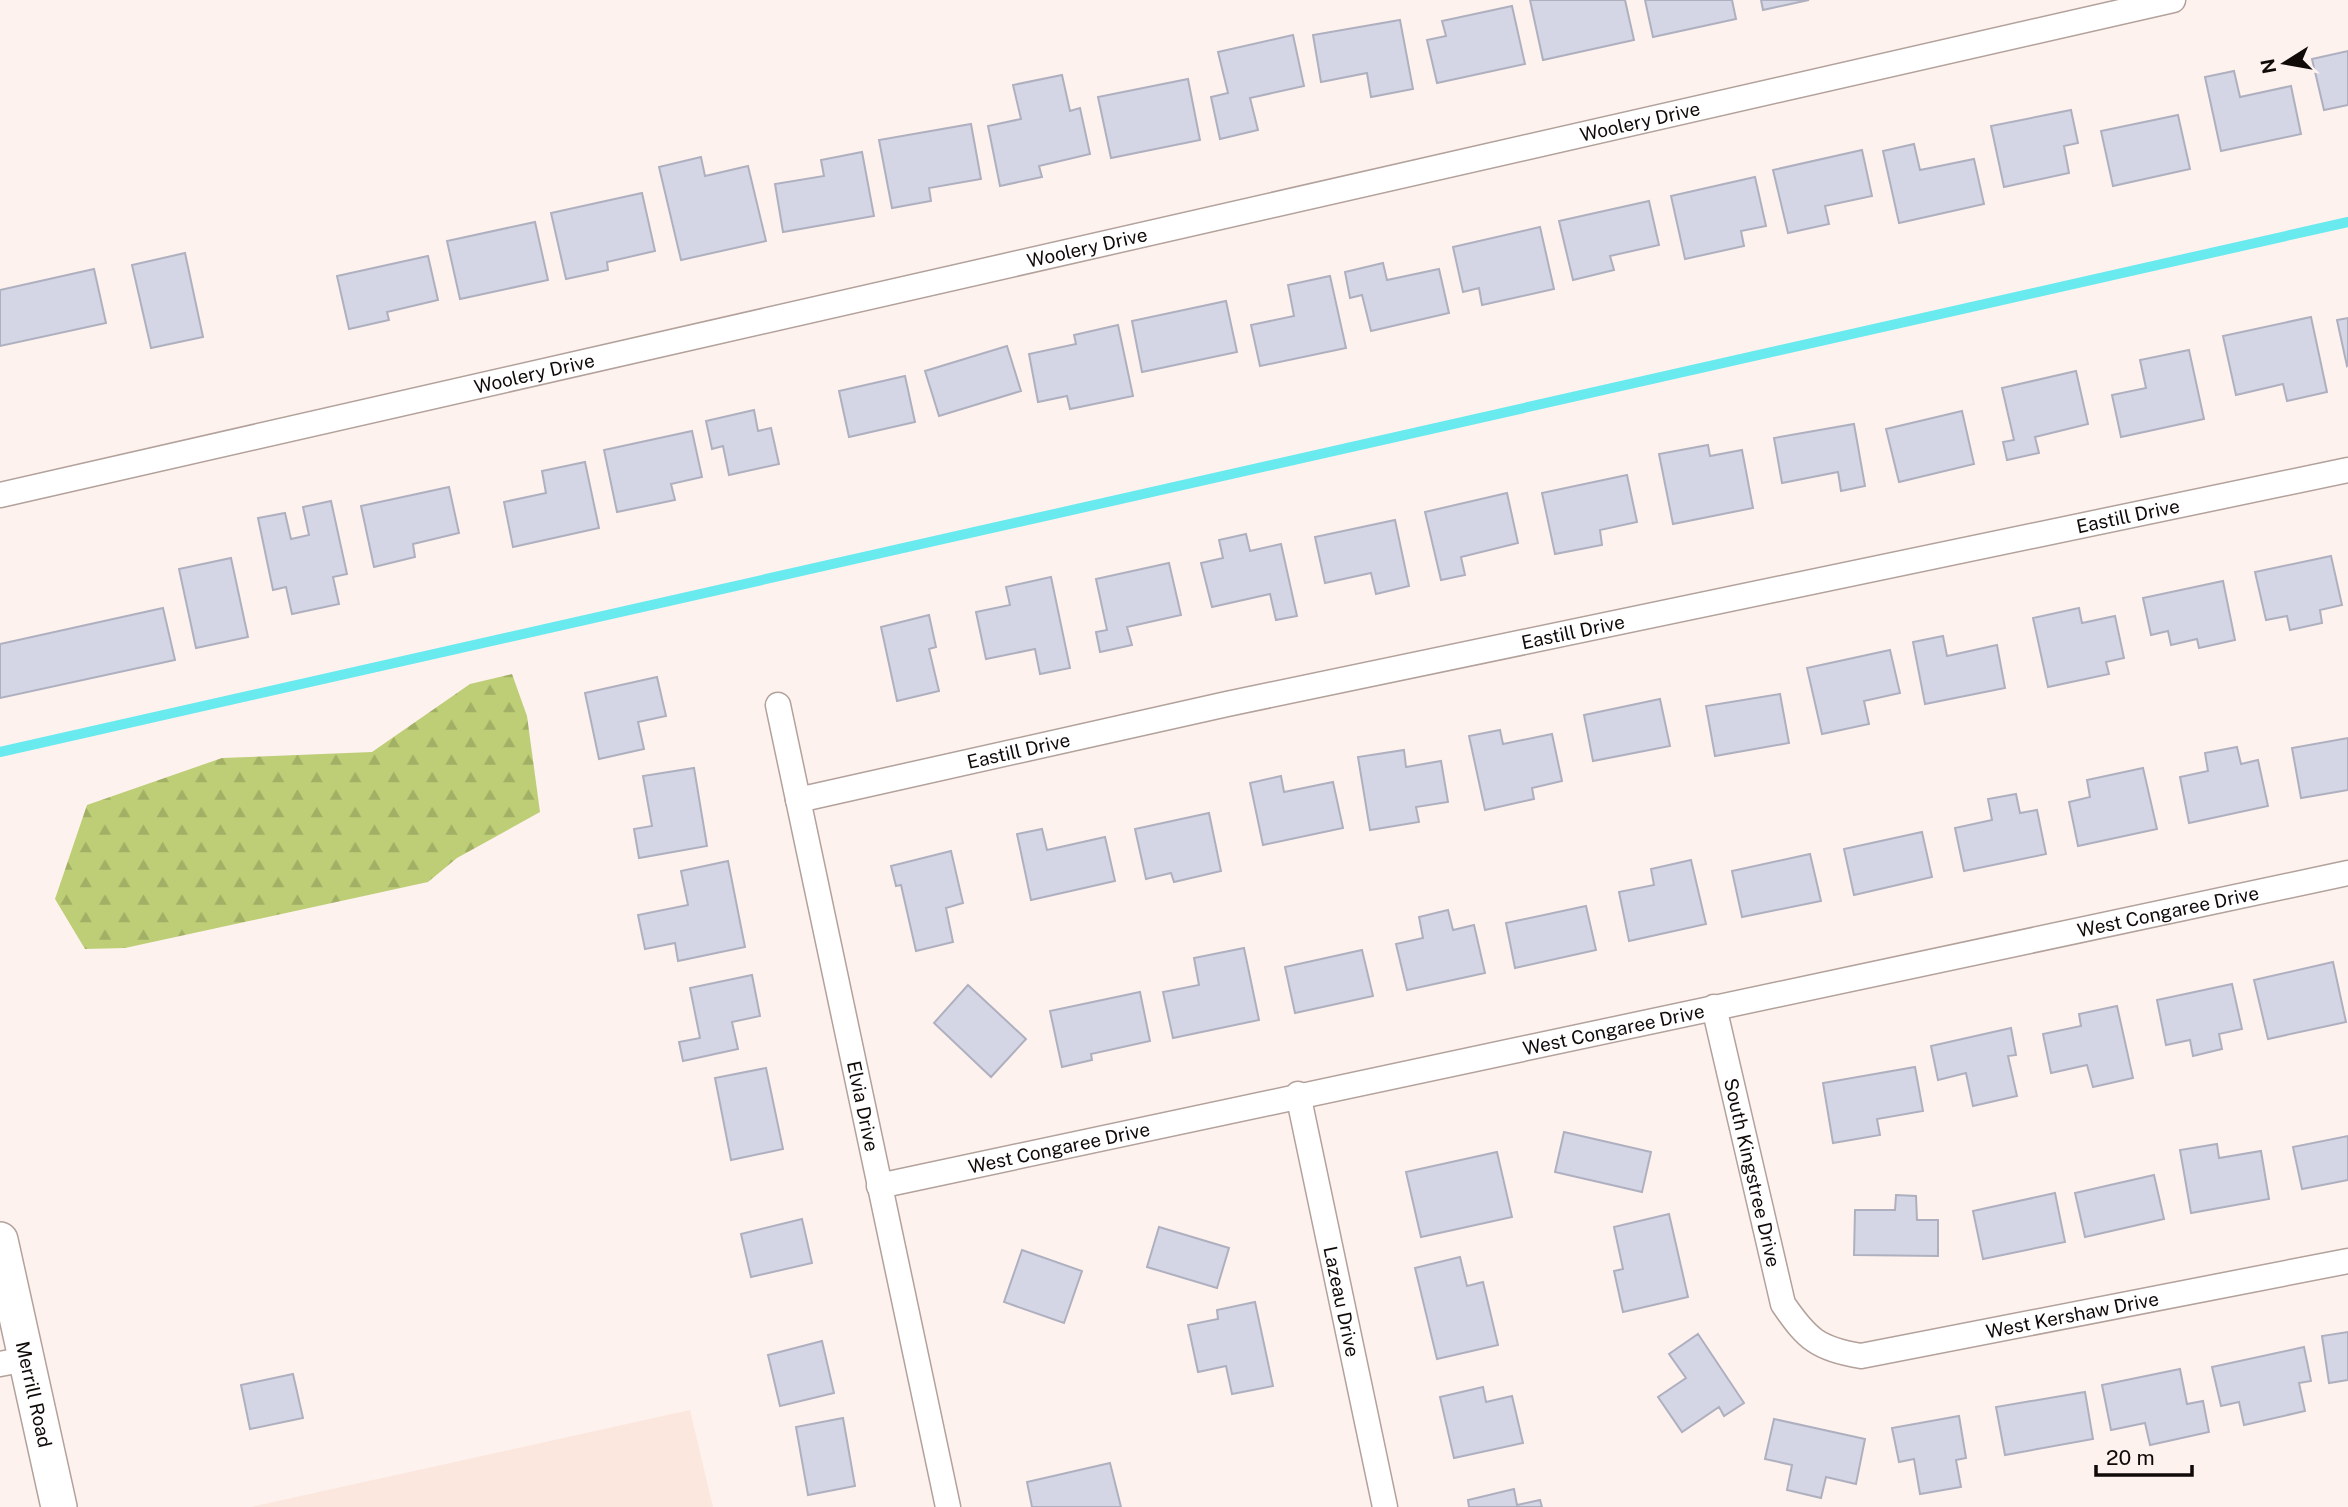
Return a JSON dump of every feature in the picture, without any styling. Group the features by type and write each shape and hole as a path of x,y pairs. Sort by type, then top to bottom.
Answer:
{"main road":[{"name":"Merrill Road","path":"0,1240 13,1361 59,1507"}],"street":[{"name":"Woolery Drive","path":"0,495 2174,0"},
{"name":"Eastill Drive","path":"798,800 1227,704 2348,470"},
{"name":"Elvia Drive","path":"778,705 948,1507"},
{"name":"West Congaree Drive","path":"879,1185 2348,873"},
{"name":"South Kingstree Drive","path":"1714,1007 1783,1304 1802,1332"},
{"name":"Lazeau Drive","path":"1298,1094 1385,1507"},
{"name":"West Kershaw Drive","path":"1802,1332 1833,1352 1861,1356 2348,1261"}],"shaded area":[{"path":"690,1410 713,1507 251,1507"}],"green space":[{"path":"512,674 527,716 540,812 457,858 428,882 125,948 85,949 55,899 87,805 222,758 372,752 470,684"}],"building":[{"path":"1530,0 1625,0 1634,40 1543,60"},
{"path":"1645,0 1732,0 1736,19 1653,37"},
{"path":"1761,0 1809,0 1763,10"},
{"path":"1512,6 1525,64 1437,83 1427,40 1446,36 1442,21"},
{"path":"1400,20 1413,89 1371,97 1367,73 1321,82 1313,35"},
{"path":"1293,35 1304,86 1250,98 1258,130 1220,139 1211,97 1228,93 1218,52"},
{"path":"2348,51 2348,105 2324,110 2312,59"},
{"path":"2234,71 2240,97 2291,86 2301,134 2221,151 2205,77"},
{"path":"1062,75 1070,111 1080,108 1090,154 1039,166 1042,177 1000,186 988,126 1021,119 1013,85"},
{"path":"1188,79 1200,140 1111,158 1098,97"},
{"path":"2071,110 2078,143 2064,146 2069,173 2004,187 1991,126"},
{"path":"2178,115 2190,169 2113,186 2101,131"},
{"path":"971,124 981,179 929,188 931,201 892,208 879,140"},
{"path":"1914,144 1920,170 1974,159 1984,204 1899,223 1883,151"},
{"path":"1862,150 1872,196 1825,206 1829,224 1788,233 1773,170"},
{"path":"862,152 874,216 783,232 775,184 824,176 821,160"},
{"path":"701,157 705,176 748,166 766,241 681,260 659,167"},
{"path":"1755,177 1766,226 1741,231 1744,246 1685,259 1671,196"},
{"path":"642,193 655,251 607,262 608,270 566,279 551,213"},
{"path":"1649,201 1659,245 1610,256 1614,270 1573,280 1559,221"},
{"path":"535,222 548,280 460,299 447,241"},
{"path":"1540,227 1554,289 1482,305 1479,288 1463,292 1453,247"},
{"path":"185,253 203,337 151,348 132,265"},
{"path":"428,256 438,300 387,312 389,320 349,329 337,276"},
{"path":"1383,263 1387,280 1439,269 1449,313 1371,331 1362,295 1350,298 1345,272"},
{"path":"94,269 106,323 0,346 0,290"},
{"path":"1330,276 1346,348 1260,366 1251,325 1294,316 1288,285"},
{"path":"1226,301 1237,352 1142,372 1132,321"},
{"path":"2311,317 2327,392 2287,401 2283,384 2236,395 2223,336"},
{"path":"2348,318 2348,365 2347,366 2337,320"},
{"path":"1118,325 1133,396 1070,409 1067,396 1038,402 1029,354 1076,344 1074,335"},
{"path":"1007,346 1021,391 939,416 925,371"},
{"path":"2189,350 2204,419 2121,437 2112,395 2146,388 2140,360"},
{"path":"2076,371 2088,424 2035,437 2039,453 2007,460 2003,442 2014,440 2002,388"},
{"path":"905,376 915,422 849,437 839,391"},
{"path":"754,410 758,431 771,428 779,464 729,475 723,446 712,449 706,421"},
{"path":"1962,411 1974,464 1899,482 1886,429"},
{"path":"1854,424 1865,486 1841,491 1838,472 1782,483 1774,438"},
{"path":"692,431 702,477 671,484 675,500 617,512 604,450"},
{"path":"1708,445 1710,456 1742,450 1753,508 1673,524 1659,454"},
{"path":"585,462 599,528 513,547 504,502 546,493 542,471"},
{"path":"1627,475 1637,522 1600,530 1602,545 1555,554 1542,493"},
{"path":"449,487 459,533 413,544 415,557 374,567 361,506"},
{"path":"1507,493 1518,543 1461,557 1465,575 1441,580 1425,512"},
{"path":"331,501 347,574 333,577 339,604 292,614 286,587 273,590 258,518 285,513 291,539 309,535 303,507"},
{"path":"1395,520 1409,586 1376,594 1371,573 1325,583 1315,537"},
{"path":"1246,534 1250,551 1281,544 1297,616 1276,620 1270,594 1212,607 1201,563 1223,558 1219,540"},
{"path":"2331,556 2342,605 2320,610 2322,623 2290,630 2287,616 2266,620 2255,572"},
{"path":"231,558 248,637 196,648 179,569"},
{"path":"1169,563 1181,615 1127,627 1132,645 1100,652 1096,632 1107,630 1096,579"},
{"path":"1051,577 1070,668 1040,674 1035,649 986,659 976,612 1010,605 1006,587"},
{"path":"2223,581 2235,640 2199,648 2197,639 2171,645 2168,631 2151,635 2143,598"},
{"path":"163,608 175,660 0,698 0,644"},
{"path":"2079,608 2082,623 2115,616 2124,658 2106,662 2109,674 2048,687 2033,618"},
{"path":"929,615 936,647 929,649 939,691 897,701 881,627"},
{"path":"1943,636 1947,656 1997,645 2005,688 1925,704 1913,642"},
{"path":"1890,650 1900,693 1864,701 1869,724 1822,734 1807,668"},
{"path":"657,677 666,716 638,722 644,749 599,759 585,693"},
{"path":"1780,694 1789,743 1715,756 1706,706"},
{"path":"1660,699 1670,746 1593,761 1584,715"},
{"path":"1500,730 1503,744 1552,734 1562,781 1532,788 1534,799 1485,810 1469,736"},
{"path":"2348,738 2348,790 2301,798 2292,748"},
{"path":"2237,747 2241,764 2258,760 2268,806 2189,823 2180,777 2208,771 2205,753"},
{"path":"1404,750 1406,767 1441,761 1448,802 1416,807 1419,822 1370,830 1358,757"},
{"path":"694,768 707,846 639,858 634,829 652,826 643,776"},
{"path":"2143,768 2157,829 2078,846 2069,802 2090,797 2087,780"},
{"path":"1281,776 1284,792 1333,782 1343,828 1263,845 1250,783"},
{"path":"2016,794 2020,813 2037,810 2046,854 1964,871 1955,828 1992,820 1988,799"},
{"path":"1209,813 1221,871 1174,882 1171,873 1146,879 1135,829"},
{"path":"1042,829 1047,850 1105,837 1115,881 1031,900 1017,834"},
{"path":"1922,832 1932,877 1854,895 1844,849"},
{"path":"951,851 963,903 946,908 953,942 916,951 901,885 896,886 891,866"},
{"path":"1810,854 1821,901 1742,917 1732,871"},
{"path":"1691,860 1706,924 1629,941 1619,892 1654,885 1651,869"},
{"path":"728,861 745,947 678,961 675,943 645,949 638,915 688,905 681,871"},
{"path":"1586,906 1596,950 1515,968 1506,923"},
{"path":"1448,910 1453,930 1474,925 1485,973 1407,990 1396,944 1423,938 1419,917"},
{"path":"1244,948 1259,1020 1173,1038 1163,992 1199,985 1194,958"},
{"path":"1362,950 1373,996 1295,1013 1285,967"},
{"path":"2333,962 2346,1022 2268,1039 2254,980"},
{"path":"752,975 760,1016 732,1022 738,1049 683,1061 679,1042 700,1038 690,988"},
{"path":"2232,984 2242,1029 2219,1034 2222,1049 2193,1056 2190,1040 2166,1045 2157,1000"},
{"path":"968,985 1026,1039 991,1077 934,1023"},
{"path":"1140,992 1150,1041 1091,1054 1092,1060 1062,1067 1050,1011"},
{"path":"2117,1006 2133,1078 2093,1087 2087,1065 2051,1073 2043,1034 2081,1026 2079,1014"},
{"path":"2011,1028 2016,1055 2008,1056 2017,1096 1973,1106 1966,1073 1938,1080 1931,1046"},
{"path":"1915,1067 1923,1111 1877,1119 1880,1135 1833,1143 1823,1083"},
{"path":"766,1068 783,1149 731,1160 715,1078"},
{"path":"1564,1132 1651,1152 1642,1192 1555,1172"},
{"path":"2348,1136 2348,1180 2302,1189 2293,1147"},
{"path":"2217,1144 2219,1158 2261,1151 2269,1199 2191,1213 2180,1150"},
{"path":"1497,1152 1512,1217 1421,1237 1406,1172"},
{"path":"2154,1175 2164,1219 2085,1237 2075,1193"},
{"path":"2055,1193 2065,1242 1983,1259 1973,1211"},
{"path":"1896,1195 1916,1196 1917,1220 1938,1220 1938,1256 1854,1255 1855,1210 1895,1210"},
{"path":"1669,1214 1688,1297 1623,1312 1614,1271 1623,1269 1614,1227"},
{"path":"802,1219 812,1263 751,1277 741,1234"},
{"path":"1159,1227 1229,1248 1217,1288 1147,1267"},
{"path":"1022,1250 1082,1271 1064,1323 1004,1302"},
{"path":"1460,1257 1467,1286 1483,1282 1498,1345 1437,1359 1415,1268"},
{"path":"1255,1302 1273,1386 1232,1394 1226,1366 1198,1372 1188,1325 1218,1319 1217,1310"},
{"path":"2348,1332 2348,1380 2329,1383 2322,1336"},
{"path":"1698,1334 1744,1403 1724,1416 1719,1407 1682,1432 1658,1397 1686,1378 1669,1354"},
{"path":"822,1341 834,1393 780,1406 768,1355"},
{"path":"2304,1347 2311,1381 2299,1383 2305,1411 2244,1425 2239,1402 2221,1406 2212,1367"},
{"path":"2180,1369 2187,1404 2203,1401 2209,1432 2150,1445 2145,1423 2111,1430 2102,1385"},
{"path":"293,1374 303,1418 250,1429 241,1385"},
{"path":"1483,1387 1486,1402 1512,1396 1523,1443 1454,1458 1440,1397"},
{"path":"2085,1392 2093,1439 2005,1455 1996,1407"},
{"path":"1959,1416 1966,1458 1956,1460 1961,1487 1920,1494 1914,1459 1899,1462 1892,1428"},
{"path":"843,1418 855,1486 808,1495 796,1427"},
{"path":"1774,1419 1865,1439 1856,1484 1826,1477 1821,1498 1787,1490 1792,1465 1765,1459"},
{"path":"1110,1463 1121,1507 1032,1507 1027,1482"},
{"path":"1514,1489 1517,1505 1540,1500 1542,1507 1469,1507 1468,1500"}],"waterway":[{"path":"0,752 2348,222"}]}
